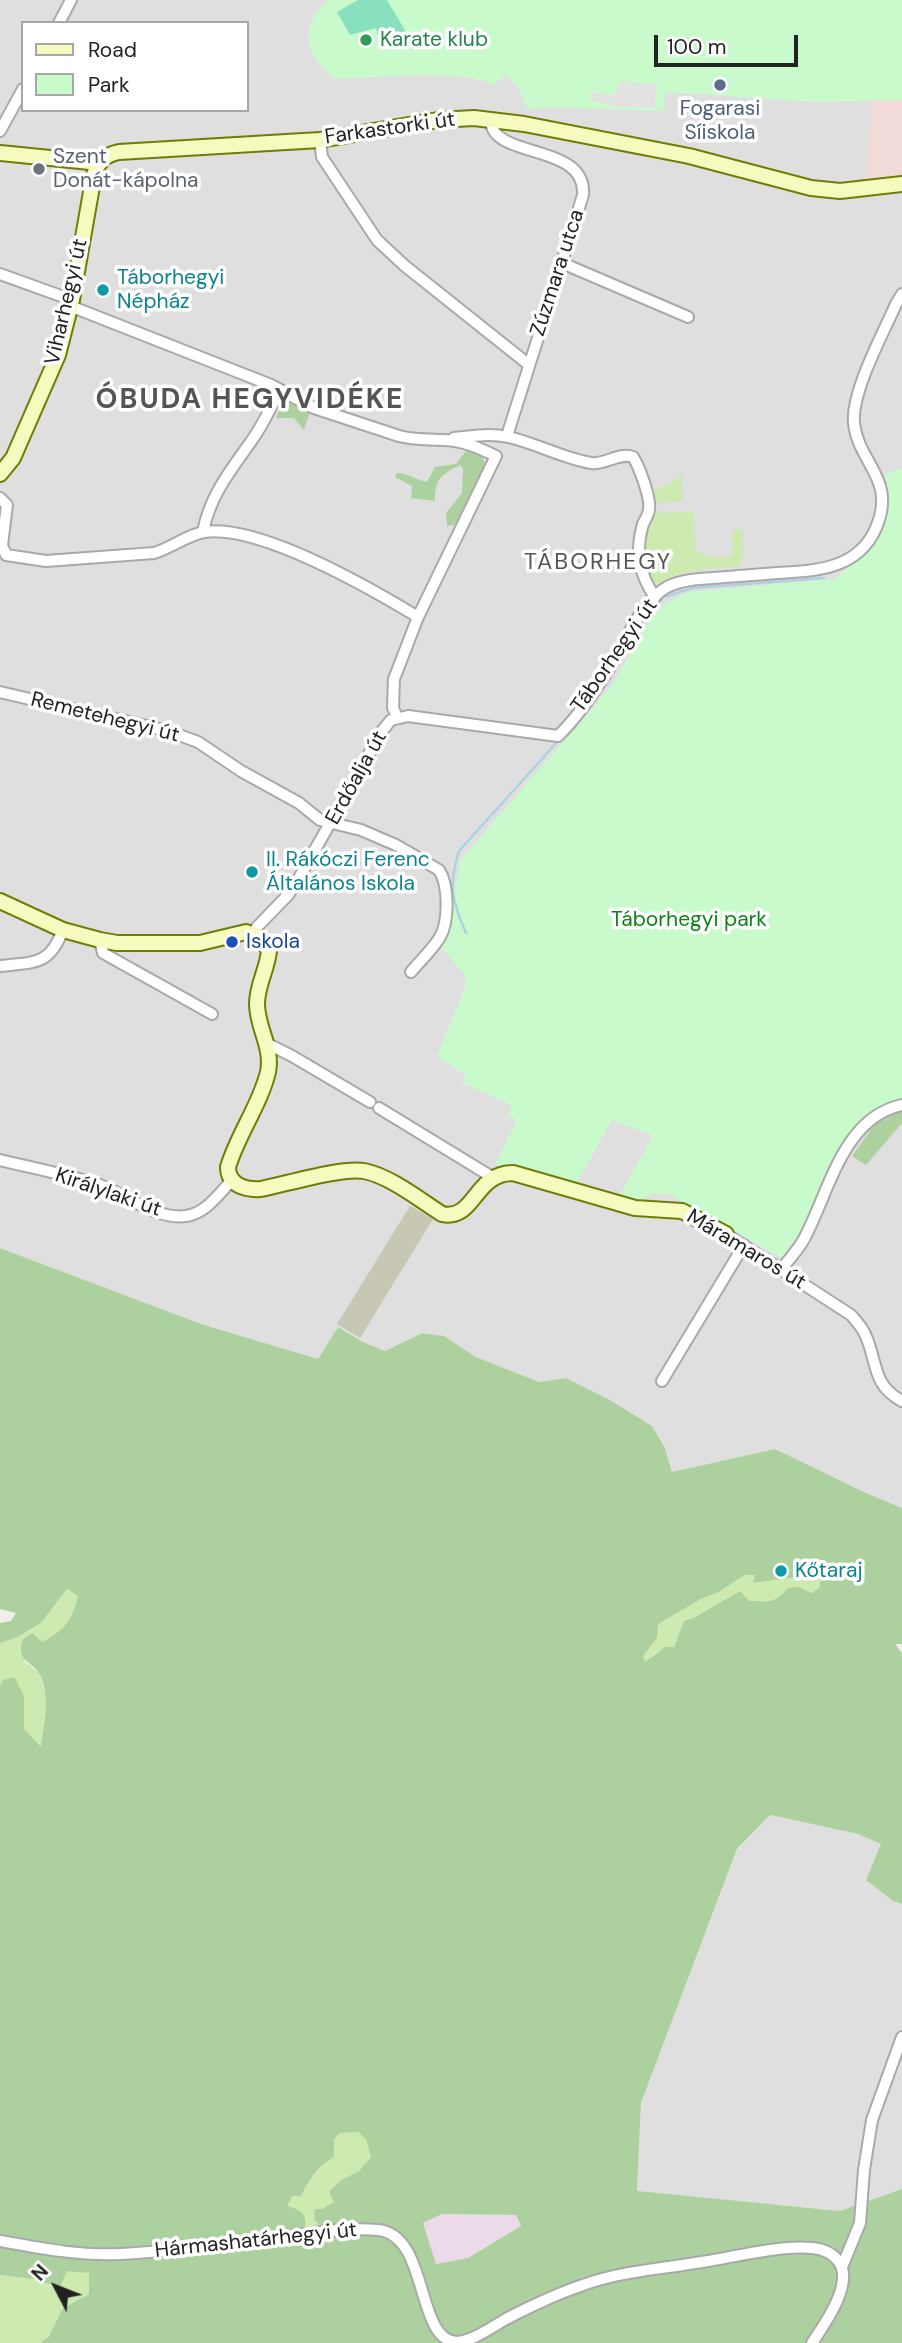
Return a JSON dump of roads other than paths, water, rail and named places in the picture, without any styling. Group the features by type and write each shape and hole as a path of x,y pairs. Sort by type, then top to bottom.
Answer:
{"street":[{"path":"60,21 71,0"},
{"path":"0,131 21,93"},
{"name":"Farkastorki út","path":"0,153 100,163 109,154 119,152 320,140 439,120 491,120 689,156 811,188 840,191 902,184"},
{"name":"Zúzmara utca","path":"491,120 491,128 496,135 560,160 576,171 584,185 507,436"},
{"path":"320,140 322,157 377,240 405,267 528,364"},
{"name":"Viharhegyi út","path":"0,474 13,458 58,355 71,303 94,175 100,163"},
{"path":"562,263 688,317"},
{"path":"0,274 271,385 314,408 399,436 413,439 507,436 569,458 595,463 627,455 633,457 640,470 650,508 639,540 638,555 641,574 655,597"},
{"name":"Táborhegyi út","path":"397,717 408,716 558,736 603,677 637,618 667,587 682,582 827,569 848,560 866,545 878,524 882,496 876,472 857,435 854,424 855,407 860,388 902,294"},
{"path":"203,532 208,509 220,484 253,439 279,391"},
{"path":"397,717 393,708 394,679 418,617 496,456 470,444 445,439"},
{"path":"0,498 6,505 3,551 6,555 28,560 53,561 154,552 203,532 237,535 293,551 393,601 418,617"},
{"name":"Remetehegyi út","path":"0,692 167,731 194,740 241,771 299,803 320,820 361,830 396,845 439,870 443,876 445,897 444,926 440,937 411,972"},
{"name":"Erdőalja út","path":"254,933 288,895 386,725 397,717"},
{"path":"0,901 63,930 117,943 178,945 200,943 236,933 254,933 260,937 269,951 257,1005 268,1044 269,1061 268,1073 230,1160 228,1173 240,1186 250,1190 261,1189 342,1172 366,1172 388,1181 449,1216 464,1210 492,1177 375,1105 268,1044"},
{"path":"0,966 43,958 53,952 63,930"},
{"path":"100,940 103,953 212,1014"},
{"path":"782,1269 803,1241 845,1152 860,1130 885,1111 902,1105"},
{"name":"Királylaki út","path":"0,1160 100,1185 147,1207 178,1216 188,1216 205,1208 232,1180"},
{"name":"Máramaros út","path":"492,1177 513,1173 635,1208 682,1211 726,1234 851,1315 864,1332 880,1382 891,1395 902,1401"},
{"path":"662,1381 744,1245"},
{"path":"812,2343 834,2309 839,2295 842,2267 860,2223 864,2170 872,2120 902,2037"},
{"name":"Hármashatárhegyi út","path":"0,2241 53,2251 118,2255 312,2233 380,2230 399,2239 409,2252 435,2326 444,2337 458,2342 535,2304 584,2284 642,2270 786,2249 810,2248 832,2255 842,2267"}],"waterway":[{"path":"646,614 664,597 693,588 824,578"},
{"path":"466,933 453,893 453,874 459,851 559,740"}],"place":[{"name":"Karate klub","path":"366,40"},
{"name":"Fogarasi Síiskola","path":"720,85"},
{"name":"Szent Donát-kápolna","path":"39,169"},
{"name":"Táborhegyi Népház","path":"103,290"},
{"name":"II. Rákóczi Ferenc Általános Iskola","path":"252,872"},
{"name":"Iskola","path":"232,942"},
{"name":"Kőtaraj","path":"781,1571"}],"district":[{"name":"ÓBUDA HEGYVIDÉKE","path":"250,401"},
{"name":"TÁBORHEGY","path":"598,563"}],"park label":[{"name":"Táborhegyi park","path":"689,920"}]}
